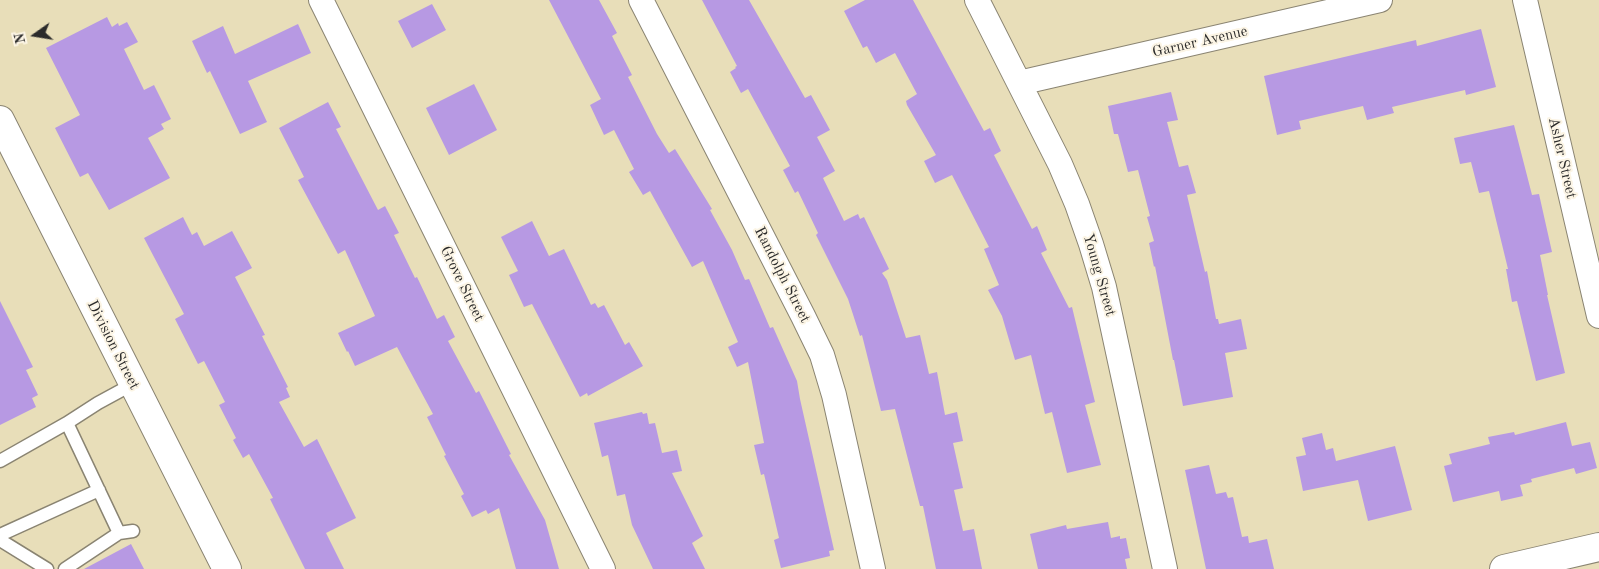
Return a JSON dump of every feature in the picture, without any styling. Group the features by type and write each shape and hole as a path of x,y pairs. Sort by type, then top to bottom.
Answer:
{"main road":[{"name":"Division Street","path":"0,120 223,568"},
{"path":"1504,569 1562,562 1599,547"}],"street":[{"name":"Grove Street","path":"321,0 603,569"},
{"name":"Randolph Street","path":"641,0 822,355 834,395 873,569"},
{"name":"Young Street","path":"977,0 1060,164 1077,204 1104,287 1165,569"},
{"name":"Garner Avenue","path":"1020,83 1380,0"},
{"name":"Asher Street","path":"1525,0 1599,316"}],"lane":[{"path":"0,461 133,384"},
{"path":"68,423 119,533"},
{"path":"0,535 99,490"},
{"path":"65,569 119,533 133,531"},
{"path":"0,540 48,569"}],"building":[{"path":"549,0 599,0 617,33 612,36 632,75 628,77 657,134 669,153 675,149 712,209 710,210 732,250 745,280 749,279 770,328 773,327 797,381 834,550 829,551 830,556 781,568 774,540 779,538 764,474 761,475 754,445 764,443 748,362 737,367 728,347 738,342 703,261 692,267 650,191 643,195 629,172 634,169 614,130 604,135 590,105 601,99"},
{"path":"702,0 749,0 805,98 811,95 830,130 817,137 835,171 823,178 844,221 858,214 860,219 864,217 889,269 882,273 887,280 906,338 920,335 929,374 937,372 945,415 957,412 963,441 953,443 963,488 954,490 963,531 974,529 982,569 936,569 923,506 920,506 895,409 881,411 862,335 860,336 848,299 816,235 818,233 798,191 795,193 783,170 790,166 748,89 741,93 730,72 737,66"},
{"path":"865,0 913,0 984,131 990,128 1001,151 994,155 1032,229 1037,226 1047,250 1041,253 1069,308 1072,307 1095,402 1085,405 1101,465 1067,473 1052,412 1045,414 1031,355 1015,360 1002,316 988,290 999,285 984,249 989,247 952,175 935,183 924,161 936,155 907,105 906,101 917,94 895,53 876,63 867,46 863,48 844,11"},
{"path":"432,4 446,30 412,48 398,21"},
{"path":"107,17 112,27 118,23 119,26 127,22 138,42 124,49 144,90 154,85 171,119 161,124 164,129 148,138 170,178 109,210 88,173 80,177 55,128 80,115 46,48"},
{"path":"298,24 311,53 248,81 267,122 240,134 210,71 207,73 192,41 223,26 235,54"},
{"path":"1481,29 1496,87 1466,95 1465,90 1392,107 1394,113 1367,120 1363,106 1299,121 1301,129 1277,135 1264,76 1416,40 1417,46"},
{"path":"474,84 497,130 449,155 426,108"},
{"path":"1171,92 1178,120 1167,122 1179,167 1188,165 1196,193 1187,195 1205,272 1207,271 1216,319 1218,319 1219,324 1241,319 1247,349 1225,353 1233,397 1183,406 1149,243 1154,241 1147,217 1150,216 1138,170 1128,172 1118,134 1114,134 1108,106"},
{"path":"328,102 341,127 336,129 378,210 385,206 399,233 394,235 415,278 417,277 437,319 444,315 455,337 448,341 476,393 479,391 511,454 509,455 545,520 559,569 516,569 499,508 488,514 486,510 472,517 461,496 464,494 444,456 446,455 427,417 433,414 397,347 355,366 347,352 338,333 375,316 345,250 338,254 298,180 304,177 279,128"},
{"path":"1514,125 1532,195 1539,194 1552,252 1540,255 1565,373 1536,381 1517,301 1512,302 1506,269 1508,269 1489,191 1479,193 1471,162 1460,164 1454,138"},
{"path":"183,217 192,235 197,232 204,246 232,231 252,268 235,277 265,335 262,336 288,387 286,388 290,397 279,402 304,447 317,439 356,518 326,533 344,569 305,569 270,499 273,498 249,454 243,458 233,440 236,438 219,405 225,402 204,361 198,364 175,319 184,314 144,238"},
{"path":"532,221 549,256 564,249 591,305 595,303 598,308 604,305 625,345 629,342 643,366 588,396 587,393 580,397 532,304 524,307 509,275 518,271 501,237"},
{"path":"0,301 33,367 26,370 38,395 32,398 36,407 0,425"},
{"path":"642,412 643,414 647,413 649,424 655,423 662,453 677,450 682,471 672,473 703,536 692,543 705,569 653,569 632,525 625,494 617,496 608,455 602,457 594,423"},
{"path":"1566,422 1572,446 1590,442 1597,468 1576,474 1574,468 1531,479 1532,482 1520,485 1523,496 1501,501 1499,491 1453,502 1444,466 1452,464 1449,454 1490,444 1488,437 1514,432 1515,435"},
{"path":"1322,433 1326,450 1333,448 1336,461 1395,446 1412,510 1368,521 1358,480 1303,491 1296,457 1306,455 1302,438"},
{"path":"1209,465 1216,494 1226,492 1228,498 1233,497 1242,537 1248,536 1249,543 1267,539 1274,569 1206,569 1185,470"},
{"path":"1108,522 1111,538 1120,536 1120,539 1126,538 1130,558 1125,559 1127,569 1038,569 1030,534 1066,525 1067,529"},
{"path":"131,544 144,569 84,569"}]}
